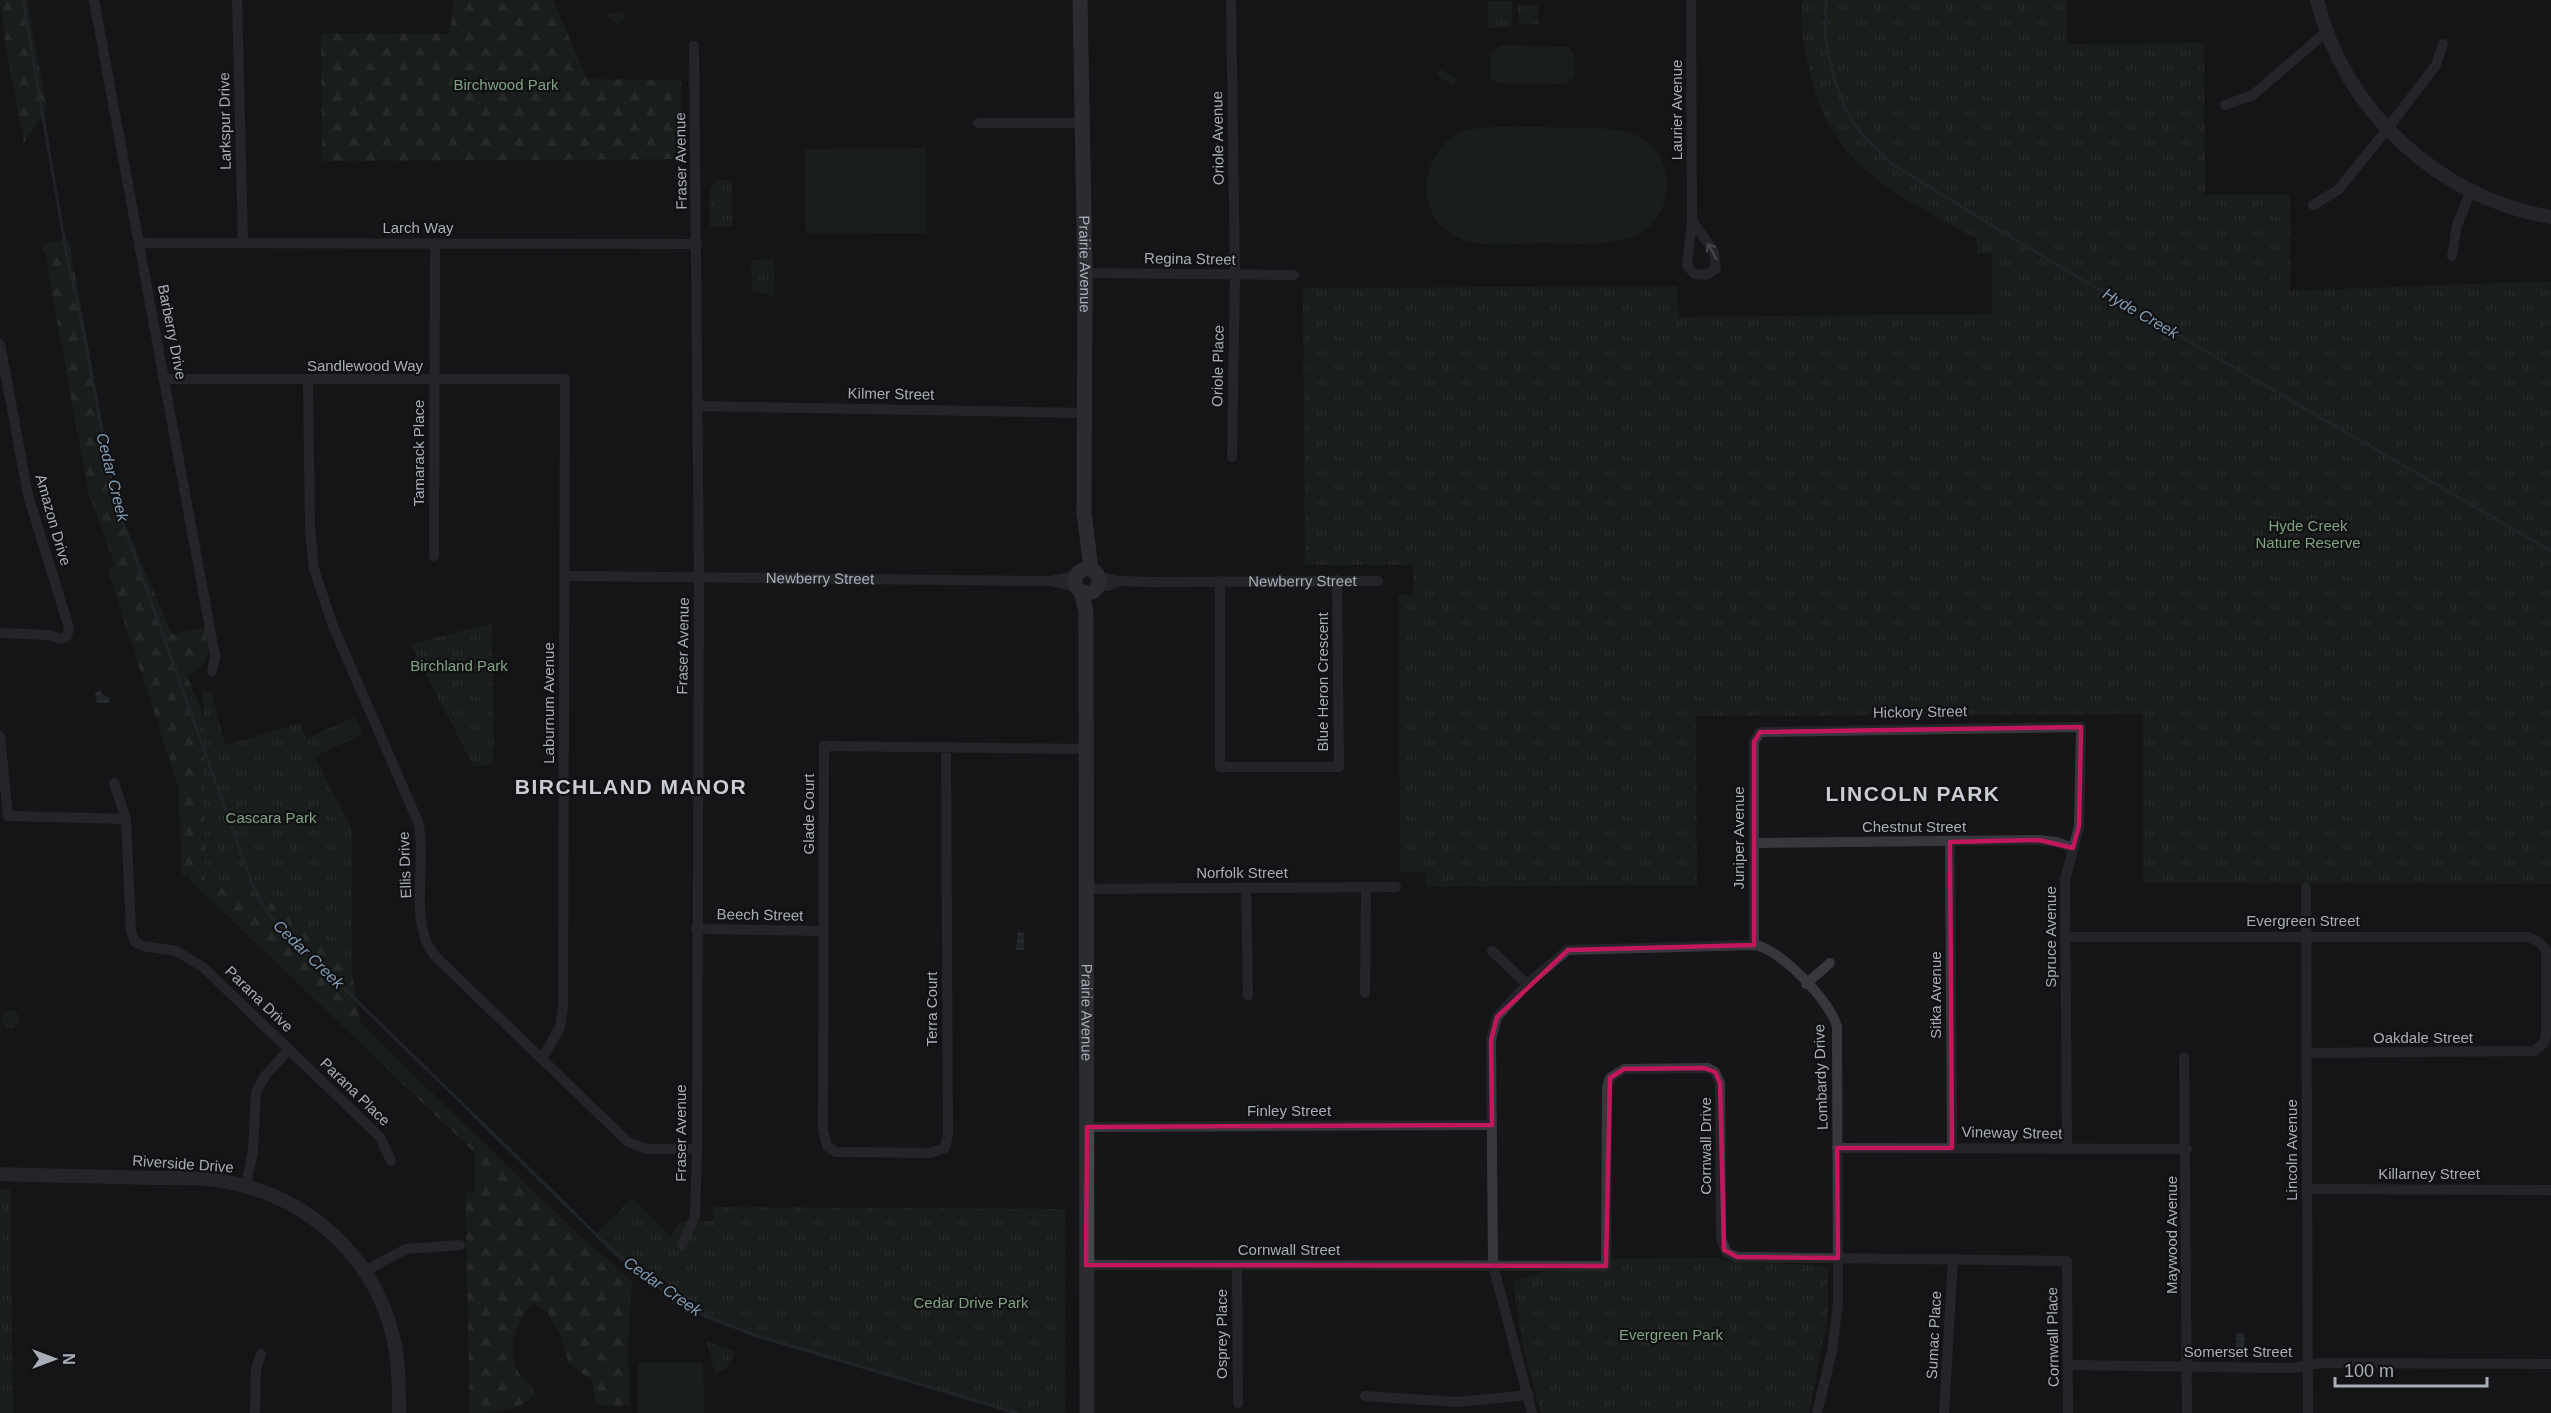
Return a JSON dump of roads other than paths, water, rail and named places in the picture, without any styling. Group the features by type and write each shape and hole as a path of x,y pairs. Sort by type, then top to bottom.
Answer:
{"main road":[{"name":"Prairie Avenue","path":"1080,0 1085,273 1085,527 1089,534 1086,581 1087,1413"}],"street":[{"name":"Barberry Drive","path":"94,0 166,379 215,656 212,671"},
{"name":"Larkspur Drive","path":"237,0 243,242"},
{"name":"Oriole Avenue","path":"1231,0 1235,275"},
{"name":"Laurier Avenue","path":"1691,0 1692,220 1687,265 1694,274 1706,275 1716,269 1716,256 1692,220"},
{"path":"2317,0 2326,32 2349,78 2388,129 2422,159 2471,191 2525,212 2551,217"},
{"path":"2225,105 2253,95 2326,32"},
{"path":"2313,205 2338,190 2388,129 2436,65 2443,44"},
{"name":"Fraser Avenue","path":"682,1245 695,1216 697,1149 699,577 694,46"},
{"path":"978,123 1082,123"},
{"path":"2452,256 2457,225 2471,191"},
{"name":"Larch Way","path":"140,243 697,244"},
{"name":"Tamarack Place","path":"434,556 435,243"},
{"name":"Regina Street","path":"1085,273 1294,275"},
{"name":"Oriole Place","path":"1232,457 1235,275"},
{"name":"Amazon Drive","path":"0,344 28,495 69,628 67,636 61,639 49,634 0,633"},
{"name":"Sandlewood Way","path":"166,379 308,381 565,379"},
{"name":"Laburnum Avenue","path":"542,1059 560,1027 563,1006 565,379"},
{"name":"Ellis Drive","path":"308,381 311,556 333,626 418,822 422,840 422,934 435,956 634,1145 647,1149 697,1149"},
{"name":"Kilmer Street","path":"697,406 1084,413"},
{"name":"Newberry Street","path":"564,576 1050,581 1378,581"},
{"name":"Blue Heron Crescent","path":"1220,581 1220,767 1339,767 1337,580"},
{"name":"Hickory Street","path":"1760,732 2080,727"},
{"name":"Spruce Avenue","path":"2067,1149 2065,880 2080,816 2080,727"},
{"name":"Juniper Avenue","path":"1754,945 1754,742 1760,732"},
{"path":"0,736 8,816 126,819 114,783"},
{"name":"Glade Court","path":"827,1146 823,1130 824,746 1088,749"},
{"name":"Terra Court","path":"827,1146 836,1152 930,1153 945,1148 948,1135 946,748"},
{"name":"Parana Drive","path":"126,819 131,933 138,944 171,949 198,962 289,1048 265,1076 256,1092 253,1150 246,1186"},
{"name":"Chestnut Street","path":"1754,843 2039,840 2056,842 2073,848"},
{"name":"Sitka Avenue","path":"1950,842 1952,1148"},
{"name":"Lincoln Avenue","path":"2306,887 2308,1413"},
{"path":"1246,888 1248,994"},
{"path":"1365,993 1366,888"},
{"name":"Norfolk Street","path":"1088,889 1396,888"},
{"name":"Beech Street","path":"696,929 823,931"},
{"name":"Evergreen Street","path":"2065,937 2306,935 2528,937 2539,942 2546,950 2546,1036 2540,1048"},
{"name":"Lombardy Drive","path":"1532,1413 1493,1265 1493,1028 1497,1017 1527,984 1559,955 1577,948 1754,945 1775,953 1831,1011 1837,1027 1838,1258 1835,1330 1817,1413"},
{"path":"1492,951 1527,984"},
{"path":"1806,984 1830,963"},
{"name":"Parana Place","path":"289,1048 380,1137 392,1161"},
{"name":"Oakdale Street","path":"2306,1053 2526,1053 2540,1048"},
{"name":"Maywood Avenue","path":"2184,1057 2187,1149 2187,1413"},
{"name":"Cornwall Drive","path":"1493,1265 1606,1266 1607,1087 1610,1078 1615,1072 1635,1069 1708,1068 1720,1079 1721,1239 1727,1253 1737,1257 2067,1261"},
{"name":"Finley Street","path":"1087,1127 1492,1125"},
{"name":"Vineway Street","path":"1837,1148 2187,1149"},
{"name":"Riverside Drive","path":"0,1174 209,1180 246,1186 277,1197 311,1216 343,1243 365,1271 381,1302 393,1336 397,1362 399,1413"},
{"name":"Killarney Street","path":"2307,1189 2551,1190"},
{"path":"365,1271 406,1249 460,1245"},
{"name":"Sumac Place","path":"1944,1413 1953,1259"},
{"name":"Cornwall Place","path":"2067,1261 2068,1413"},
{"name":"Cornwall Street","path":"1086,1265 1493,1265"},
{"name":"Osprey Place","path":"1237,1265 1238,1403"},
{"path":"255,1413 255,1375 261,1354"},
{"name":"Somerset Street","path":"2068,1365 2293,1368 2321,1363 2551,1364"},
{"path":"1365,1396 1457,1402 1529,1395"}],"waterway":[{"name":"Cedar Creek","path":"23,0 68,262 81,318 115,501 254,889 270,916 614,1252 667,1293 704,1315 754,1335 1017,1413"},
{"name":"Hyde Creek","path":"1826,0 1825,38 1835,82 1847,112 1864,137 1892,164 2047,259 2551,551"}],"district":[{"name":"BIRCHLAND MANOR","path":"631,787"},
{"name":"LINCOLN PARK","path":"1913,794"}],"park label":[{"name":"Birchwood Park","path":"506,85"},
{"name":"Hyde Creek Nature Reserve","path":"2308,534"},
{"name":"Birchland Park","path":"459,666"},
{"name":"Cascara Park","path":"271,818"},
{"name":"Cedar Drive Park","path":"971,1303"},
{"name":"Evergreen Park","path":"1671,1335"}]}
